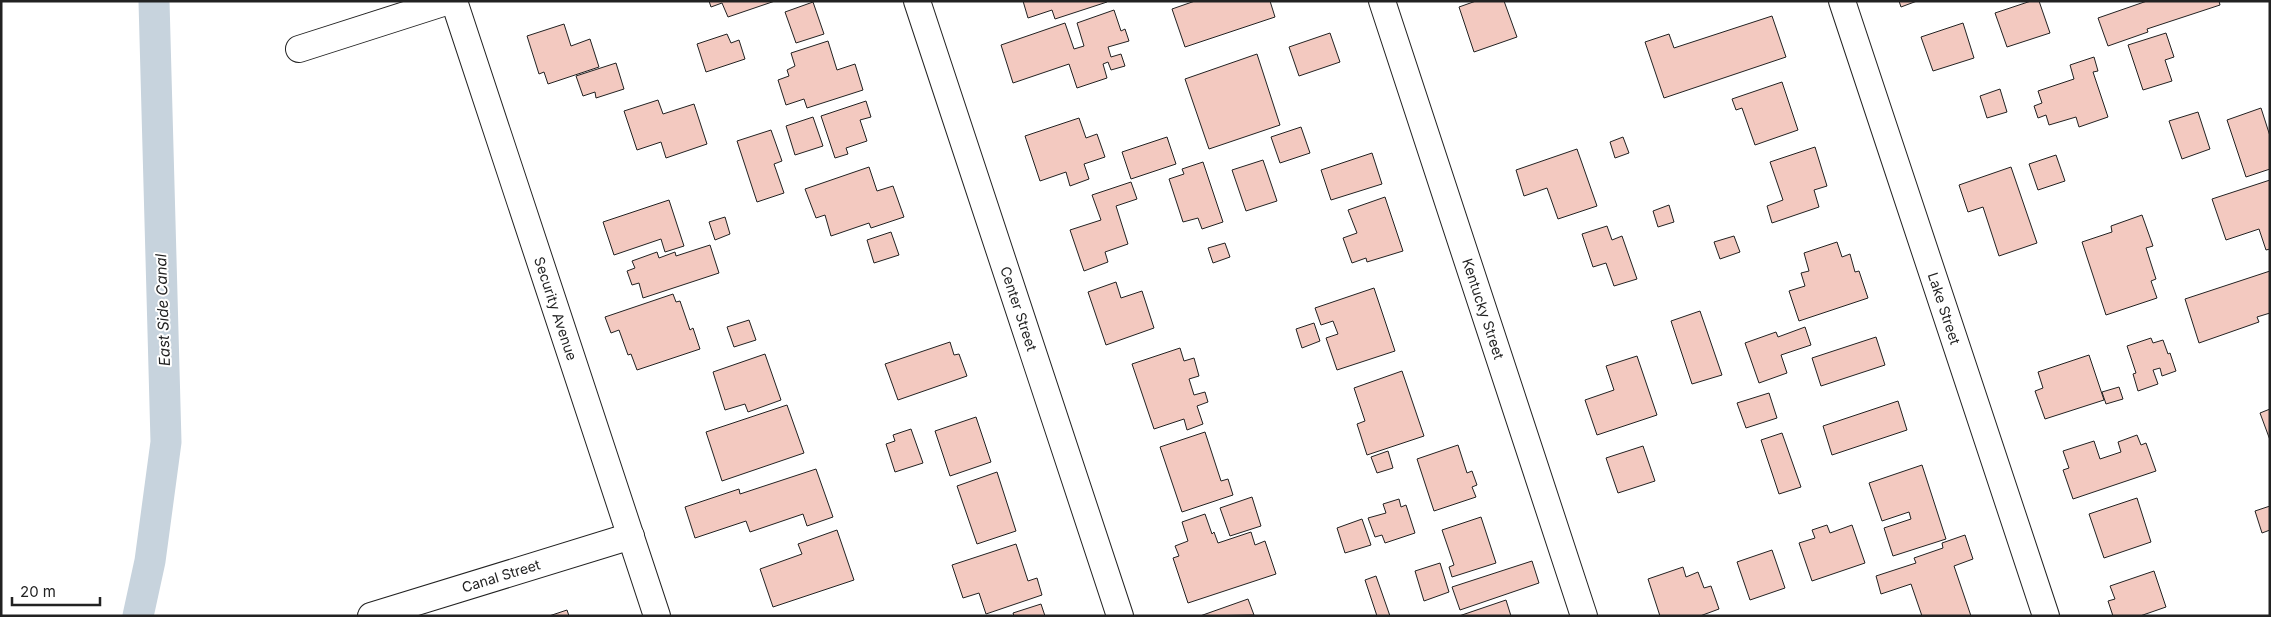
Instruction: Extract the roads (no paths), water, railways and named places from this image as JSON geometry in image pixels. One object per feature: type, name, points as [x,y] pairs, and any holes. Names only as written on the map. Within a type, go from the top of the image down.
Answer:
[{"type":"street","points":[[299,49],[449,1]]},
{"type":"street","name":"Security Avenue","points":[[454,1],[657,616]]},
{"type":"street","name":"Center Street","points":[[917,1],[1120,616]]},
{"type":"street","name":"Kentucky Street","points":[[1382,1],[1584,616]]},
{"type":"street","name":"Lake Street","points":[[1842,1],[2046,616]]},
{"type":"street","name":"Canal Street","points":[[372,616],[631,536]]},
{"type":"waterway","name":"East Side Canal","points":[[138,616],[150,561],[166,442],[154,1]]}]
